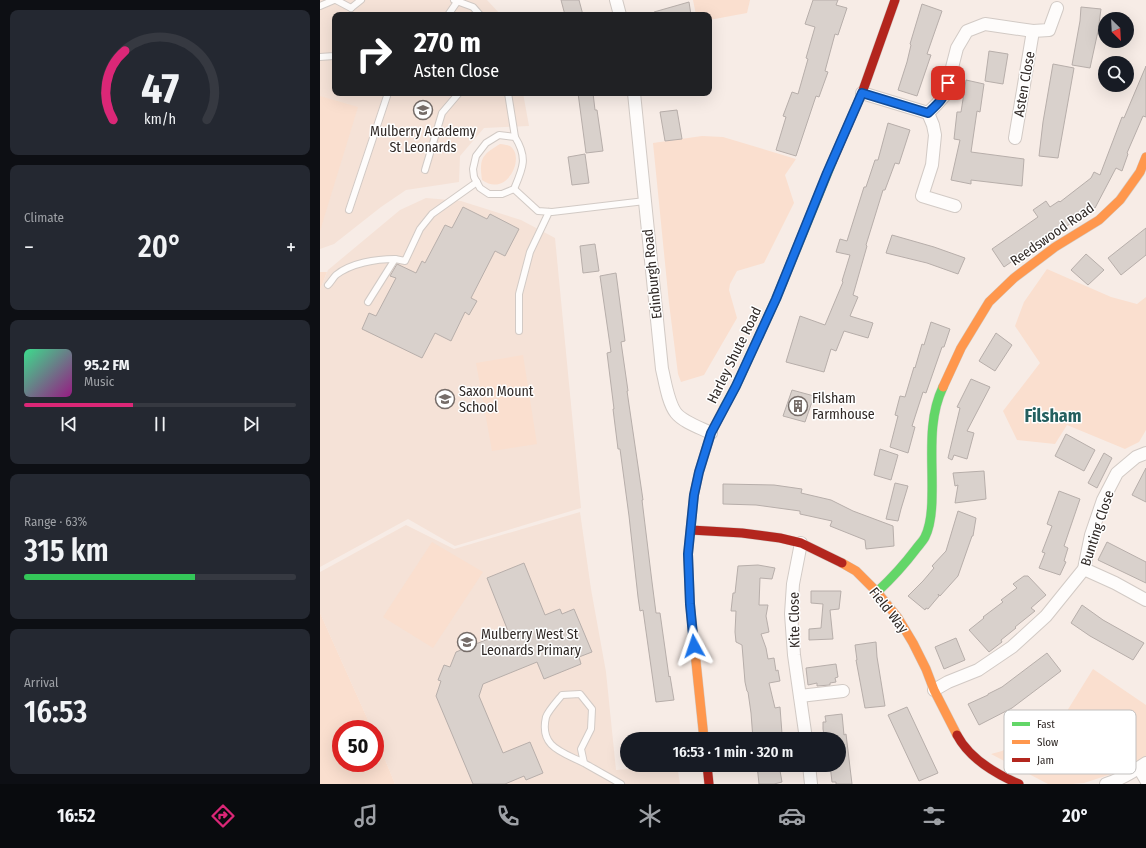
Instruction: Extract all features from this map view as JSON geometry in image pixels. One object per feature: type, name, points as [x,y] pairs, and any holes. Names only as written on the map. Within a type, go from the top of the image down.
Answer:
[{"type":"street","points":[[616,0],[619,12]]},
{"type":"street","name":"Harley Shute Road","points":[[703,732],[690,604],[688,554],[694,495],[699,472],[711,433],[736,386],[776,299],[827,173],[862,93],[895,0]]},
{"type":"street","name":"Asten Close","points":[[928,113],[945,95],[957,48],[967,31],[985,24],[1033,31],[1049,30],[1057,8]]},
{"type":"street","name":"Asten Close","points":[[1015,138],[1033,31]]},
{"type":"street","points":[[862,93],[928,113],[936,135],[932,165],[922,196],[955,206]]},
{"type":"street","name":"Edinburgh Road","points":[[634,96],[662,369],[669,399],[676,413],[690,424],[711,433]]},
{"type":"street","name":"Reedswood Road","points":[[877,592],[910,557],[925,537],[932,512],[934,474],[932,424],[939,394],[961,348],[989,302],[1014,278],[1055,247],[1099,220],[1120,200],[1140,172],[1146,157]]},
{"type":"street","name":"Bunting Close","points":[[934,690],[948,682],[978,670],[1012,647],[1046,616],[1084,569],[1091,535],[1103,500],[1117,473],[1136,457],[1146,453]]},
{"type":"street","name":"Field Way","points":[[691,530],[742,533],[780,538],[801,543],[856,571],[877,592],[898,618],[913,643],[934,690],[961,743],[977,759],[994,771],[1019,784]]},
{"type":"street","name":"Kite Close","points":[[801,543],[793,584],[791,614],[794,654],[805,732]]},
{"type":"street","points":[[1084,569],[1115,583],[1146,600]]},
{"type":"street","points":[[800,696],[843,691]]},
{"type":"street","points":[[1142,765],[1146,780]]},
{"type":"street","points":[[708,772],[709,784]]},
{"type":"street","points":[[810,772],[811,784]]},
{"type":"street","points":[[1106,784],[1126,774]]},
{"type":"lane","points":[[320,6],[335,0],[351,8]]},
{"type":"lane","points":[[351,8],[361,0]]},
{"type":"lane","points":[[450,12],[456,1],[473,7],[477,12]]},
{"type":"lane","points":[[351,8],[352,12]]},
{"type":"lane","points":[[320,57],[332,56]]},
{"type":"lane","points":[[349,210],[387,96]]},
{"type":"lane","points":[[425,170],[442,113],[456,96]]},
{"type":"lane","points":[[509,96],[516,137],[521,147],[524,163],[514,189],[502,194],[489,194],[480,188],[474,177],[473,169],[476,156],[486,143],[499,135],[516,137]]},
{"type":"lane","points":[[328,285],[334,276],[352,266],[386,259],[405,261],[420,229],[432,214],[476,182]]},
{"type":"lane","points":[[514,189],[538,211],[549,212],[645,201]]},
{"type":"lane","points":[[519,331],[519,294],[530,252],[549,212]]},
{"type":"lane","points":[[368,302],[395,259]]},
{"type":"lane","points":[[584,763],[581,749],[590,729],[592,709],[580,694],[562,695],[546,715],[545,734],[551,744],[560,752],[584,763],[621,784]]},
{"type":"shaded area","name":"Mulberry Academy St Leonards","points":[[320,0],[487,0],[498,12],[332,12],[332,96],[524,96],[529,126],[484,128],[460,156],[459,182],[406,190],[381,207],[334,244],[320,249]]},
{"type":"shaded area","points":[[693,0],[750,0],[747,13],[712,19],[712,12],[695,12]]},
{"type":"shaded area","points":[[320,96],[358,107],[320,231]]},
{"type":"shaded area","points":[[702,136],[723,137],[796,159],[785,175],[794,203],[764,263],[737,271],[730,284],[729,290],[737,318],[704,375],[681,382],[678,374],[669,303],[653,143]]},
{"type":"shaded area","points":[[500,144],[510,146],[514,151],[516,158],[515,166],[506,180],[499,184],[491,184],[482,180],[482,162],[483,158],[489,151]]},
{"type":"shaded area","name":"Saxon Mount School","points":[[426,198],[461,201],[521,220],[555,238],[581,508],[455,546],[408,519],[320,567],[320,290],[328,270],[400,210]]},
{"type":"shaded area","points":[[1047,269],[1111,297],[1137,304],[1146,297],[1146,430],[1139,442],[1125,449],[1067,425],[1055,444],[1017,440],[1003,411],[1040,363],[1015,326],[1024,302]]},
{"type":"shaded area","points":[[320,272],[327,272],[320,290]]},
{"type":"shaded area","points":[[523,355],[537,444],[492,451],[476,363]]},
{"type":"shaded area","name":"Mulberry West St Leonards Primary","points":[[580,512],[591,589],[606,672],[616,770],[620,770],[620,772],[678,772],[680,784],[395,784],[384,757],[384,720],[368,720],[320,613],[320,572],[406,525],[454,549]]},
{"type":"shaded area","points":[[432,542],[483,572],[433,648],[383,617]]},
{"type":"shaded area","points":[[320,613],[368,720],[332,720],[332,772],[384,772],[384,757],[395,784],[320,784]]},
{"type":"shaded area","points":[[1093,669],[1146,705],[1146,757],[1136,764],[1136,710],[1068,710]]},
{"type":"shaded area","points":[[1004,750],[1004,761],[991,754]]},
{"type":"shaded area","points":[[1029,774],[1112,774],[1084,783],[1048,784]]},
{"type":"building","points":[[561,0],[579,0],[582,12],[564,12]]},
{"type":"building","points":[[813,0],[838,0],[836,5],[847,8],[838,35],[835,34],[825,71],[828,72],[819,97],[816,96],[796,156],[776,150],[786,117],[783,116],[792,92],[798,94],[808,59],[806,58],[815,27],[805,24]]},
{"type":"building","points":[[689,2],[691,12],[654,12]]},
{"type":"building","points":[[922,4],[942,11],[927,54],[931,55],[917,96],[898,90]]},
{"type":"building","points":[[1081,7],[1101,9],[1101,12],[1098,12],[1098,31],[1090,68],[1072,65]]},
{"type":"building","points":[[989,51],[1008,54],[1003,84],[985,81]]},
{"type":"building","points":[[1053,64],[1074,68],[1058,158],[1039,156]]},
{"type":"building","points":[[1146,66],[1146,117],[1143,116],[1127,153],[1128,154],[1122,171],[1116,168],[1095,208],[1090,206],[1072,220],[1073,222],[1051,236],[1050,235],[1004,267],[992,249],[1038,217],[1033,210],[1046,201],[1050,207],[1059,201],[1060,202],[1091,178],[1094,172],[1100,175],[1122,117],[1124,118]]},
{"type":"building","points":[[966,80],[984,84],[980,112],[977,111],[971,152],[1024,159],[1022,186],[971,180],[971,184],[951,180],[960,140],[954,139],[957,112],[961,112]]},
{"type":"building","points":[[578,96],[593,96],[603,151],[586,153]]},
{"type":"building","points":[[677,110],[682,139],[665,141],[660,112]]},
{"type":"building","points":[[888,123],[910,130],[899,164],[895,163],[885,190],[883,190],[866,245],[867,246],[853,295],[858,297],[850,316],[873,323],[868,338],[844,331],[836,351],[831,349],[824,372],[786,362],[800,316],[825,325],[843,282],[842,281],[850,255],[836,252],[840,239],[847,241],[864,187],[866,187],[875,160],[878,160]]},
{"type":"building","points":[[585,154],[589,183],[572,185],[568,157]]},
{"type":"building","points":[[463,207],[487,219],[490,214],[519,229],[505,256],[495,251],[471,298],[477,301],[469,315],[465,312],[451,341],[435,333],[422,358],[362,329],[369,313],[376,316],[396,278],[390,276],[397,264],[416,273],[422,261],[425,263],[445,225],[452,228]]},
{"type":"building","points":[[1146,228],[1146,255],[1121,275],[1108,258]]},
{"type":"building","points":[[892,235],[965,258],[958,274],[927,263],[886,253]]},
{"type":"building","points":[[595,244],[599,271],[583,273],[580,246]]},
{"type":"building","points":[[1086,254],[1104,270],[1088,285],[1071,270]]},
{"type":"building","points":[[616,273],[625,341],[621,342],[643,500],[656,613],[660,613],[669,677],[670,676],[674,700],[656,702],[643,610],[640,611],[638,597],[629,516],[613,409],[607,353],[611,352],[600,276]]},
{"type":"building","points":[[931,322],[950,329],[926,393],[923,392],[912,426],[915,427],[908,453],[890,447],[898,416],[895,415],[900,396],[905,397],[914,367],[915,368],[922,344],[924,345]]},
{"type":"building","points":[[996,333],[1012,345],[995,371],[979,361]]},
{"type":"building","points":[[971,379],[990,387],[967,431],[974,433],[967,459],[954,455],[952,460],[948,458],[960,408],[957,407]]},
{"type":"building","name":"Filsham Farmhouse","points":[[792,390],[814,396],[805,422],[783,416]]},
{"type":"building","points":[[1066,434],[1095,450],[1084,471],[1055,456]]},
{"type":"building","points":[[880,449],[898,455],[891,480],[874,475]]},
{"type":"building","points":[[1104,453],[1112,458],[1097,488],[1088,483]]},
{"type":"building","points":[[1146,468],[1146,502],[1132,495]]},
{"type":"building","points":[[984,471],[986,499],[955,503],[958,485],[955,486],[953,473]]},
{"type":"building","points":[[895,483],[908,486],[898,521],[886,519]]},
{"type":"building","points":[[723,484],[774,485],[802,489],[801,493],[831,500],[853,511],[893,526],[894,546],[866,549],[865,540],[830,526],[832,521],[800,514],[800,511],[756,505],[723,504]]},
{"type":"building","points":[[1059,491],[1080,499],[1064,546],[1068,548],[1064,561],[1066,562],[1060,575],[1039,568],[1045,553],[1042,552],[1052,526],[1047,524]]},
{"type":"building","points":[[958,511],[976,518],[973,536],[958,576],[940,596],[938,594],[939,596],[928,609],[926,608],[925,610],[908,596],[934,568],[932,566],[946,551]]},
{"type":"building","points":[[1107,542],[1146,562],[1146,583],[1098,560]]},
{"type":"building","points":[[524,563],[545,615],[560,609],[562,614],[574,609],[592,652],[579,657],[581,664],[544,679],[537,662],[483,684],[479,696],[503,753],[530,742],[543,773],[526,780],[524,776],[505,784],[473,784],[436,696],[441,681],[438,680],[444,665],[450,667],[456,652],[508,631],[487,578]]},
{"type":"building","points":[[758,565],[775,568],[772,579],[760,578],[759,605],[768,605],[766,616],[769,632],[761,634],[768,659],[774,658],[776,671],[778,670],[780,681],[769,683],[775,708],[780,707],[782,732],[752,732],[748,692],[745,682],[742,645],[736,642],[736,611],[731,611],[738,566]]},
{"type":"building","points":[[1024,576],[1028,576],[1046,595],[1031,608],[1035,611],[1015,627],[1016,628],[1001,640],[1002,642],[989,652],[969,630],[1003,602],[1001,600],[1017,588],[1013,584]]},
{"type":"building","points":[[811,591],[841,591],[839,609],[830,610],[833,639],[809,640],[809,629],[821,628],[823,604],[811,603]]},
{"type":"building","points":[[1082,605],[1103,620],[1144,643],[1133,660],[1090,636],[1071,623]]},
{"type":"building","points":[[956,638],[965,660],[944,669],[935,647]]},
{"type":"building","points":[[876,642],[885,706],[865,708],[856,660],[855,645]]},
{"type":"building","points":[[1047,653],[1061,671],[1012,708],[1004,710],[1004,712],[979,725],[968,704],[1002,687]]},
{"type":"building","points":[[836,664],[838,677],[835,678],[836,682],[830,683],[830,685],[817,686],[817,683],[808,685],[806,668]]},
{"type":"building","points":[[907,707],[938,773],[919,781],[888,715]]},
{"type":"building","points":[[842,714],[844,732],[824,732],[823,722],[826,722],[825,716]]},
{"type":"building","points":[[846,734],[852,784],[836,784],[836,782],[832,782],[831,772],[846,772]]},
{"type":"building","points":[[758,772],[780,772],[782,782],[774,784],[759,784]]},
{"type":"traffic: fast","points":[[724,408],[736,386],[776,299],[832,162]]},
{"type":"traffic: fast","points":[[877,592],[907,561],[923,540],[927,532],[932,505],[933,426],[938,400],[943,387]]},
{"type":"traffic: slow","points":[[943,387],[961,348],[989,302],[1014,278],[1055,247],[1099,220],[1120,200],[1140,172],[1146,157]]},
{"type":"traffic: slow","points":[[703,732],[690,604],[688,554],[694,495],[699,472],[711,433],[724,408]]},
{"type":"traffic: slow","points":[[842,563],[856,571],[877,592],[898,618],[913,643],[926,669],[934,690],[957,735]]},
{"type":"traffic: jam","points":[[832,162],[862,93],[895,0]]},
{"type":"traffic: jam","points":[[691,530],[742,533],[780,538],[801,543],[842,563]]},
{"type":"traffic: jam","points":[[957,735],[962,743],[976,758],[992,770],[1019,784]]},
{"type":"traffic: jam","points":[[708,772],[709,784]]},
{"type":"place","name":"Mulberry Academy St Leonards","points":[[423,110]]},
{"type":"place","name":"Saxon Mount School","points":[[445,399]]},
{"type":"place","name":"Filsham Farmhouse","points":[[798,406]]},
{"type":"place","name":"Mulberry West St Leonards Primary","points":[[467,642]]},
{"type":"district","name":"Filsham","points":[[1053,416]]},
{"type":"route","points":[[694,646],[690,604],[688,554],[694,495],[699,472],[711,433],[736,386],[776,299],[827,173],[862,93],[928,113],[945,95],[948,83]]}]
